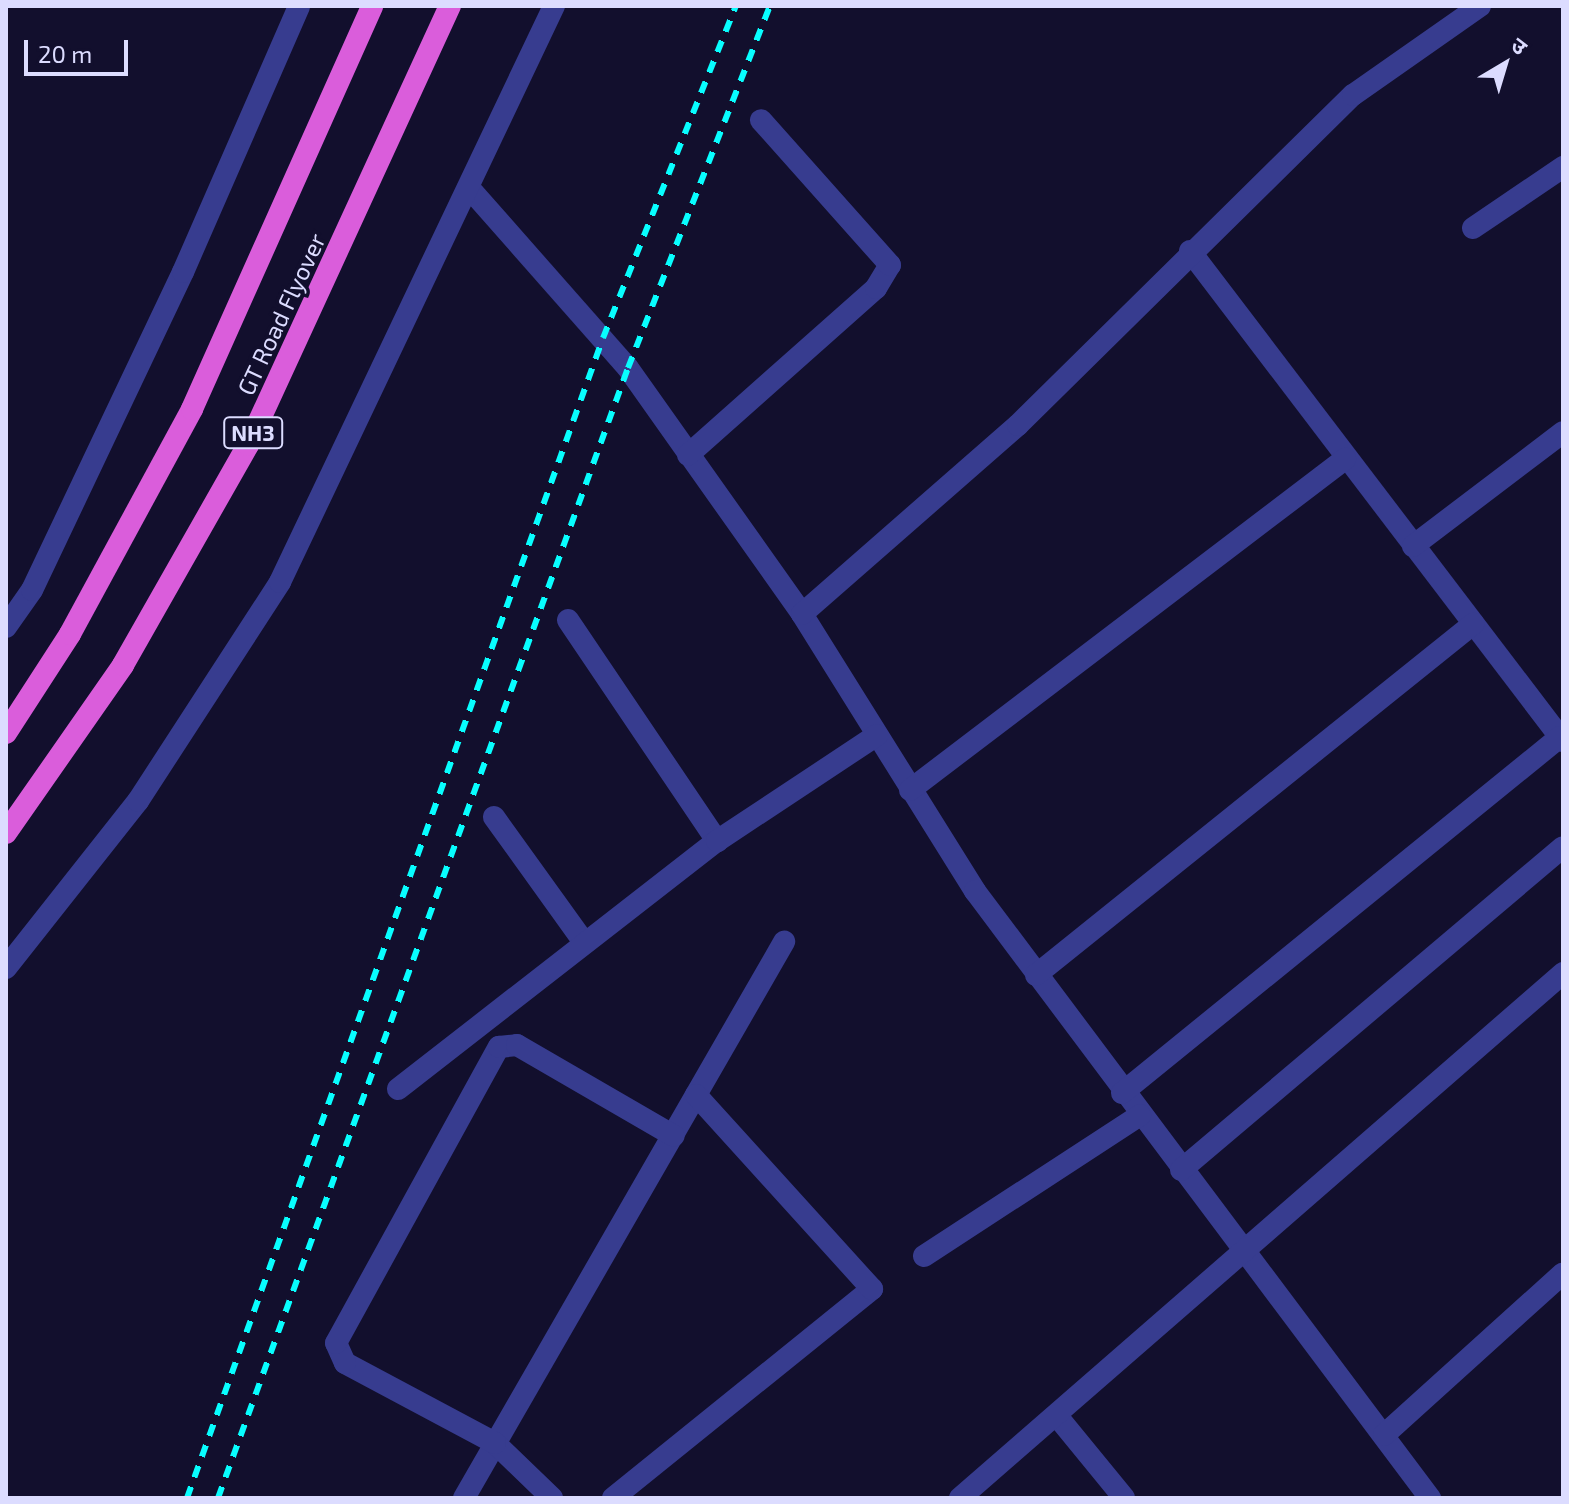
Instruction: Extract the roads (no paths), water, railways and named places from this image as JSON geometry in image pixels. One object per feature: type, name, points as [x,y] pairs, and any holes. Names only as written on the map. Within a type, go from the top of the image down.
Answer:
[{"type":"highway","name":"GT Road Flyover","points":[[6,733],[70,634],[192,409],[372,6]]},
{"type":"highway","name":"GT Road Flyover","points":[[6,833],[123,665],[248,445],[450,6]]},
{"type":"street","points":[[6,627],[32,590],[177,287],[299,6]]},
{"type":"street","points":[[6,968],[138,801],[280,582],[471,190],[554,6]]},
{"type":"street","points":[[802,614],[1018,425],[1190,251],[1359,89],[1480,6]]},
{"type":"street","points":[[688,455],[876,288],[890,265],[761,120]]},
{"type":"street","points":[[1473,228],[1563,167]]},
{"type":"street","points":[[471,190],[570,296],[688,455],[802,614],[910,790],[1036,975],[1430,1498]]},
{"type":"street","points":[[1122,1093],[1562,739],[1345,459],[1190,251]]},
{"type":"street","points":[[1413,546],[1563,432]]},
{"type":"street","points":[[910,790],[1345,459]]},
{"type":"street","points":[[568,620],[717,841]]},
{"type":"street","points":[[1036,975],[1473,624]]},
{"type":"street","points":[[398,1089],[583,941],[717,841],[877,735]]},
{"type":"street","points":[[494,817],[583,941]]},
{"type":"street","points":[[1181,1170],[1563,847]]},
{"type":"street","points":[[464,1498],[784,942]]},
{"type":"street","points":[[960,1498],[1563,973]]},
{"type":"street","points":[[552,1498],[495,1443],[345,1363],[335,1351],[485,1066],[499,1047],[517,1045],[674,1136]]},
{"type":"street","points":[[613,1498],[872,1289],[696,1095]]},
{"type":"street","points":[[924,1256],[1140,1115]]},
{"type":"street","points":[[1384,1435],[1563,1273]]},
{"type":"street","points":[[1057,1416],[1124,1498]]},
{"type":"railway","points":[[187,1498],[603,338],[736,6]]},
{"type":"railway","points":[[218,1498],[628,368],[770,6]]}]
